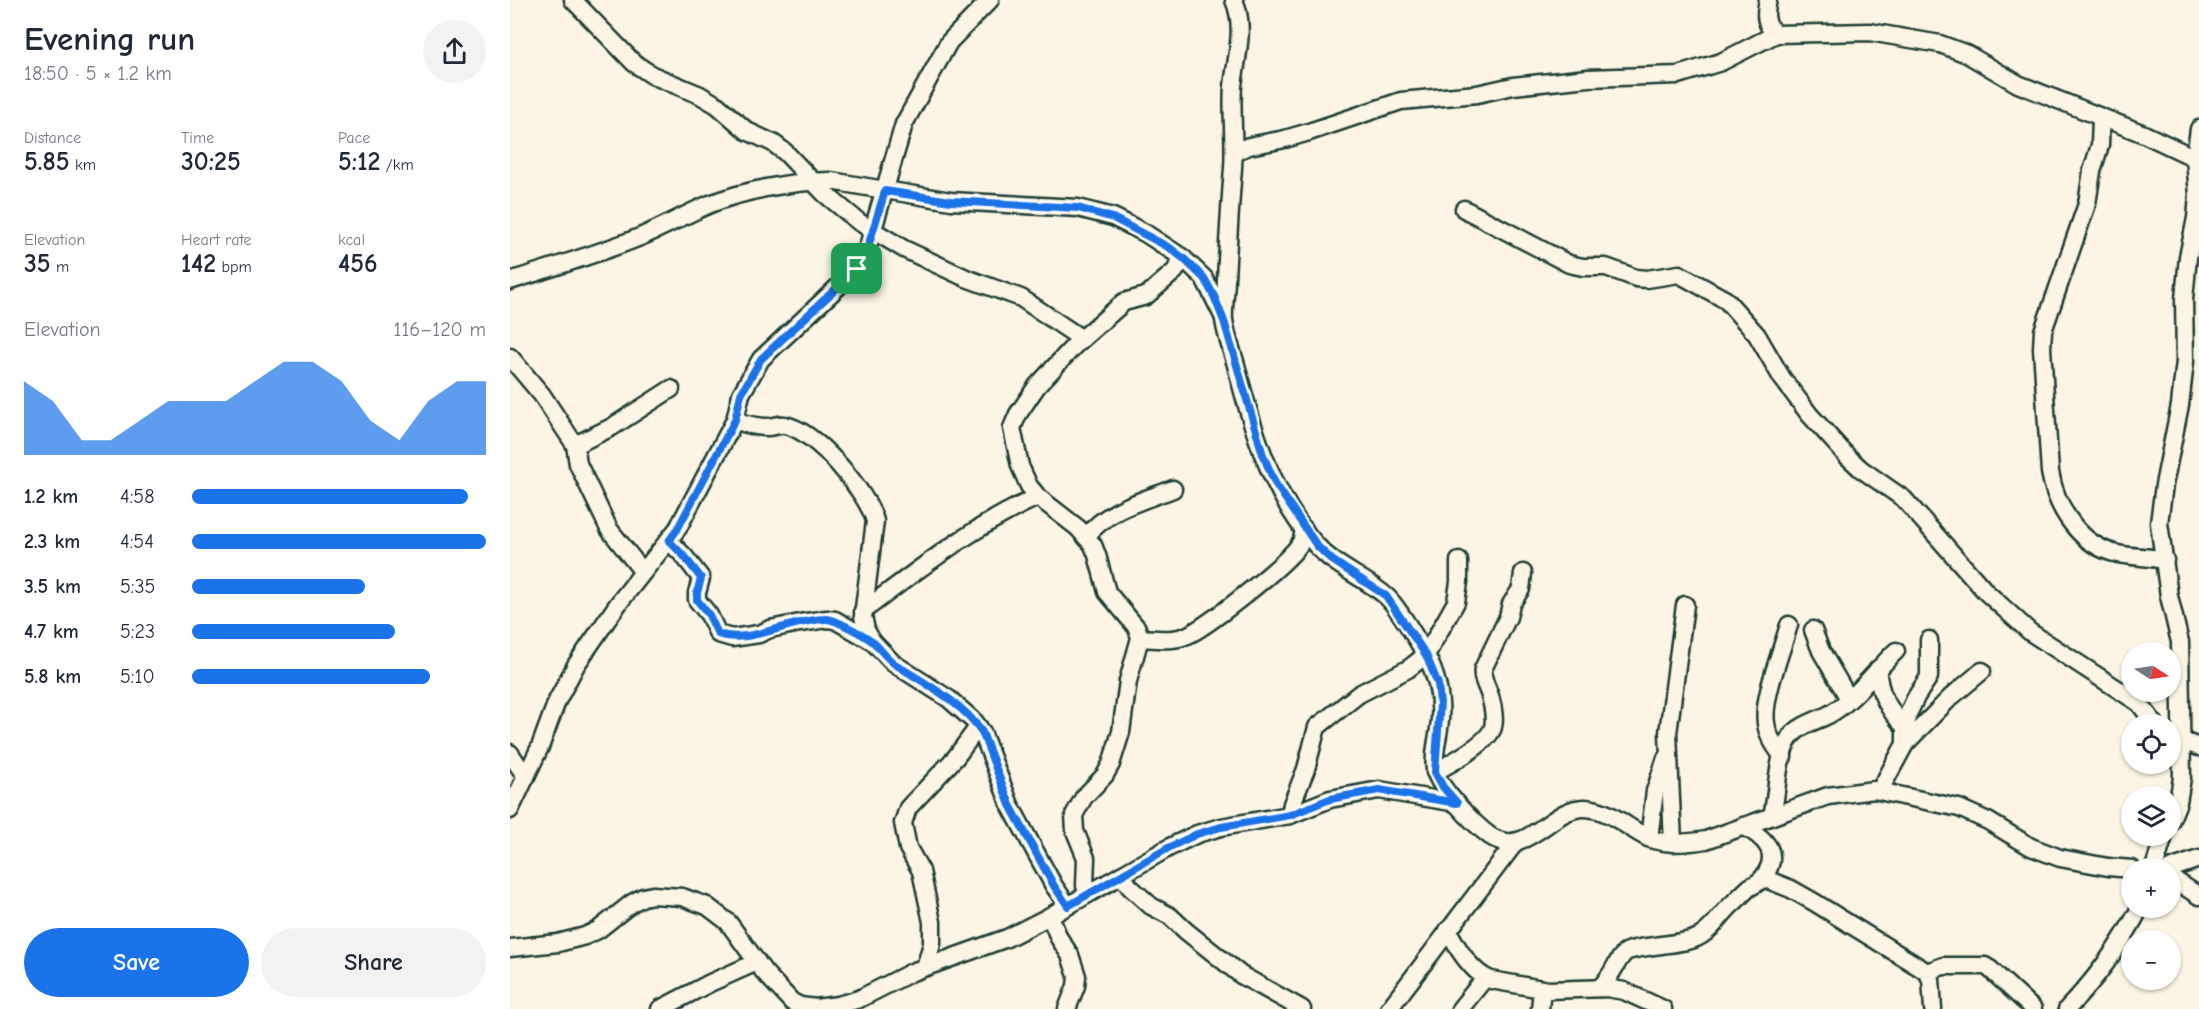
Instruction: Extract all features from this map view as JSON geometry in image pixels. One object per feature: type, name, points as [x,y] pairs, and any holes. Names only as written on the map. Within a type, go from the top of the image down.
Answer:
[{"type":"street","points":[[573,0],[634,63],[651,75],[700,95],[717,105],[747,131],[773,143],[785,152],[825,194],[859,222],[904,249],[966,278],[1021,298],[1082,339]]},
{"type":"street","points":[[510,810],[540,747],[557,701],[576,665],[618,604],[678,528],[735,420],[741,394],[761,359],[857,269],[868,250],[904,124],[910,111],[950,42],[990,0]]},
{"type":"street","points":[[1224,321],[1234,152],[1233,89],[1240,22],[1234,0]]},
{"type":"street","points":[[1768,0],[1766,21],[1776,34]]},
{"type":"street","points":[[1234,152],[1249,146],[1309,132],[1401,101],[1477,94],[1513,86],[1580,78],[1678,75],[1721,62],[1776,34],[1870,32],[1940,44],[1967,54],[2018,84],[2195,158]]},
{"type":"street","points":[[2101,117],[2100,145],[2090,178],[2086,204],[2043,331],[2042,348],[2050,472],[2059,505],[2082,535],[2102,549],[2119,554],[2165,560]]},
{"type":"street","points":[[2177,714],[2180,642],[2169,596],[2159,523],[2185,361],[2184,299],[2188,257],[2196,218],[2198,195],[2195,158],[2199,129]]},
{"type":"street","points":[[510,281],[642,236],[712,203],[774,187],[814,181],[851,184],[951,201],[1078,208],[1113,218],[1144,233],[1183,258],[1204,278],[1214,296],[1224,321],[1263,455],[1275,483],[1304,529],[1332,560],[1386,596],[1426,655],[1438,684],[1440,703],[1435,772],[1443,787],[1491,836],[1501,841],[1515,843]]},
{"type":"street","points":[[1464,209],[1569,264],[1583,267],[1606,267],[1636,278],[1647,279],[1679,274],[1726,300],[1757,335],[1782,378],[1809,414],[1847,456],[1904,499],[1978,584],[2030,632],[2139,703],[2147,714]]},
{"type":"street","points":[[1089,893],[1085,886],[1087,865],[1085,852],[1075,831],[1074,815],[1084,797],[1105,775],[1111,764],[1121,732],[1128,681],[1140,638],[1137,628],[1107,592],[1097,555],[1086,537],[1038,497],[1029,486],[1020,466],[1013,439],[1014,421],[1037,386],[1082,339],[1124,302],[1141,298],[1152,291],[1175,271],[1183,258]]},
{"type":"street","points":[[510,357],[542,395],[575,445],[578,464],[609,529],[643,572]]},
{"type":"street","points":[[575,445],[612,426],[671,389]]},
{"type":"street","points":[[735,420],[764,427],[786,425],[806,435],[825,450],[847,474],[861,494],[875,521],[863,611],[866,630],[872,641],[893,663],[920,678],[948,699],[978,727],[992,753],[1010,805],[1054,886],[1068,906]]},
{"type":"street","points":[[1086,537],[1109,514],[1173,489]]},
{"type":"street","points":[[863,611],[949,547],[1015,507],[1038,497]]},
{"type":"street","points":[[1140,638],[1173,639],[1190,634],[1232,604],[1285,560],[1301,543],[1304,529]]},
{"type":"street","points":[[669,541],[701,578],[697,600],[709,615],[718,634],[732,638],[827,619],[835,620],[872,641]]},
{"type":"street","points":[[1290,815],[1306,769],[1317,727],[1359,694],[1408,669],[1426,655],[1456,602],[1459,561]]},
{"type":"street","points":[[1435,772],[1473,749],[1493,729],[1492,703],[1483,678],[1483,669],[1508,617],[1511,604],[1521,589],[1523,573]]},
{"type":"street","points":[[1673,843],[1668,733],[1685,605]]},
{"type":"street","points":[[1783,757],[1773,743],[1765,715],[1774,671],[1789,626]]},
{"type":"street","points":[[1813,630],[1821,651],[1849,699]]},
{"type":"street","points":[[1905,744],[1905,727],[1916,697],[1929,677],[1929,640]]},
{"type":"street","points":[[1772,816],[1785,746],[1793,734],[1803,726],[1831,714],[1896,651]]},
{"type":"street","points":[[1878,669],[1878,677],[1889,708],[1905,727]]},
{"type":"street","points":[[1880,790],[1905,744],[1951,697],[1982,671]]},
{"type":"street","points":[[928,966],[926,964],[932,944],[933,922],[921,871],[908,848],[903,823],[908,808],[956,757],[978,727]]},
{"type":"street","points":[[2181,741],[2199,747]]},
{"type":"street","points":[[1649,838],[1655,791],[1669,752]]},
{"type":"street","points":[[510,753],[526,777]]},
{"type":"street","points":[[510,948],[558,943],[585,936],[598,930],[632,903],[653,894],[681,897],[707,906],[728,922],[757,962],[792,1002],[800,1006],[822,1008],[859,999],[928,966],[1000,941],[1050,916],[1170,847],[1197,834],[1221,827],[1290,815],[1330,799],[1379,790],[1457,803]]},
{"type":"street","points":[[1389,1009],[1515,843],[1529,837],[1563,815],[1578,809],[1594,809],[1609,814],[1649,838],[1673,843],[1706,840],[1828,796],[1851,791],[1880,790],[1959,808],[1988,821],[2031,847],[2060,858],[2121,868]]},
{"type":"street","points":[[1599,988],[1610,978],[1625,953],[1634,949],[1696,939],[1708,930],[1749,888],[1763,878],[1769,865],[1769,848],[1761,836],[1743,826]]},
{"type":"street","points":[[2181,865],[2199,859]]},
{"type":"street","points":[[1121,875],[1151,906],[1170,916],[1186,932],[1241,975],[1302,1009]]},
{"type":"street","points":[[1763,878],[1791,889],[1814,902],[1927,972],[1931,979],[1932,1009]]},
{"type":"street","points":[[2181,884],[2199,896]]},
{"type":"street","points":[[1050,916],[1059,938],[1070,955],[1077,976],[1076,986],[1067,1009]]},
{"type":"street","points":[[2067,1009],[2094,978],[2126,934],[2135,918]]},
{"type":"street","points":[[1448,930],[1463,955],[1485,978],[1542,989],[1599,988],[1624,991],[1663,1009]]},
{"type":"street","points":[[660,1009],[757,962]]},
{"type":"street","points":[[1927,972],[1943,966],[1985,966],[2033,1009]]},
{"type":"street","points":[[1460,1009],[1485,978]]},
{"type":"street","points":[[1540,1009],[1542,989]]},
{"type":"route","points":[[885,191],[951,201],[1078,208],[1113,218],[1158,241],[1183,258],[1204,278],[1214,296],[1224,321],[1263,455],[1275,483],[1317,546],[1332,560],[1386,596],[1426,655],[1438,684],[1440,703],[1435,772],[1438,780],[1457,803],[1387,789],[1330,799],[1290,815],[1221,827],[1197,834],[1170,847],[1068,906],[1054,886],[1017,820],[982,732],[963,711],[948,699],[920,678],[893,663],[872,641],[835,620],[801,623],[770,629],[759,634],[732,638],[718,634],[709,615],[697,600],[701,578],[669,541],[727,436],[735,420],[741,394],[761,359],[857,269],[868,250],[885,191]]}]
